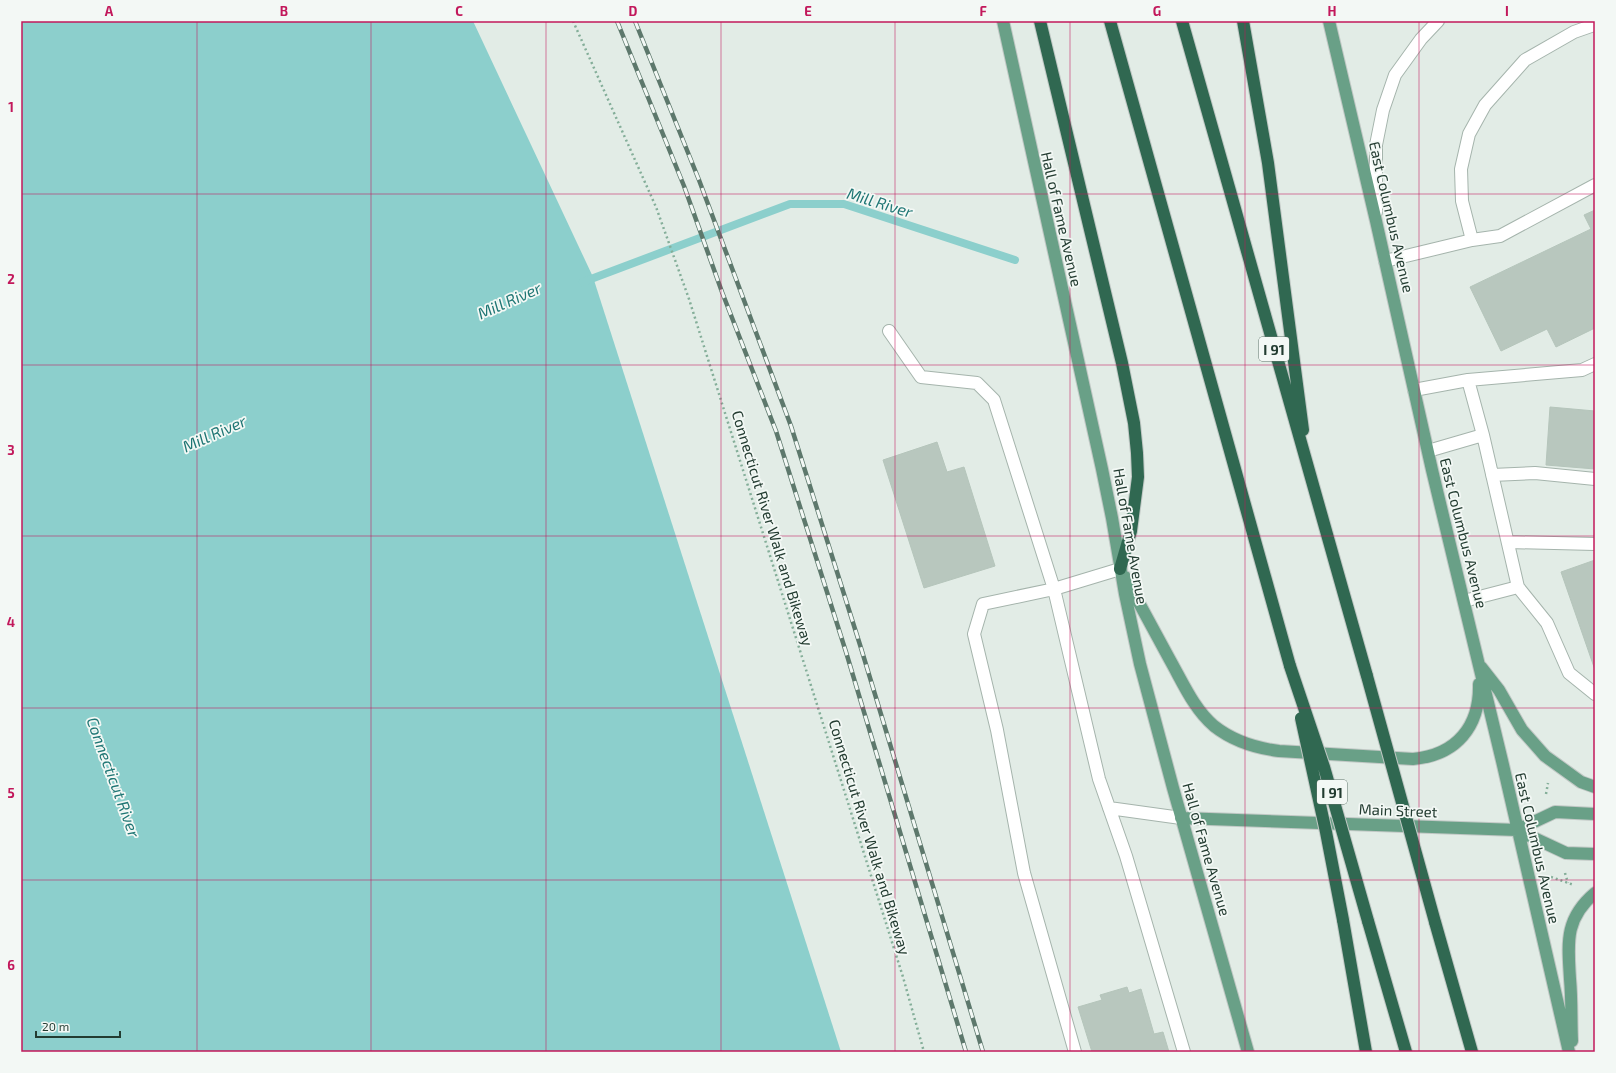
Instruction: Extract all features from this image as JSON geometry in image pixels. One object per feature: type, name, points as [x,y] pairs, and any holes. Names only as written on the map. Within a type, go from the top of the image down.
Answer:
[{"type":"highway","points":[[1040,21],[1122,363],[1134,423],[1138,477],[1131,531],[1120,569]]},
{"type":"highway","name":"I 91","points":[[1110,21],[1290,666],[1324,767],[1406,1052]]},
{"type":"highway","name":"I 91","points":[[1182,21],[1472,1052]]},
{"type":"highway","points":[[1243,21],[1268,163],[1308,471]]},
{"type":"highway","points":[[1290,666],[1326,832],[1366,1052]]},
{"type":"main road","name":"Hall of Fame Avenue","points":[[1003,21],[1101,462],[1120,569],[1140,664],[1181,818],[1248,1052]]},
{"type":"main road","name":"East Columbus Avenue","points":[[1329,21],[1428,451],[1571,1052]]},
{"type":"main road","points":[[1120,569],[1187,691],[1204,716],[1236,740],[1264,750],[1413,759],[1434,755],[1454,744],[1468,730],[1473,721],[1479,701],[1479,664]]},
{"type":"main road","points":[[1479,664],[1499,690],[1522,730],[1545,756],[1581,782],[1595,786]]},
{"type":"main road","name":"Main Street","points":[[1517,830],[1554,812],[1595,814]]},
{"type":"main road","name":"Main Street","points":[[1181,818],[1517,830],[1566,853],[1595,854]]},
{"type":"main road","points":[[1571,1052],[1570,979],[1568,953],[1570,931],[1578,911],[1595,893]]},
{"type":"street","points":[[1376,221],[1376,145],[1383,110],[1396,75],[1422,39],[1438,21]]},
{"type":"street","points":[[1472,240],[1462,201],[1461,169],[1469,134],[1485,105],[1525,60],[1574,32],[1594,24]]},
{"type":"street","points":[[1385,261],[1472,240],[1500,236],[1595,185]]},
{"type":"street","points":[[889,331],[922,377],[977,383],[994,400],[1054,589],[1099,779],[1126,856],[1184,1052]]},
{"type":"street","points":[[1414,390],[1468,380],[1582,370],[1595,364]]},
{"type":"street","points":[[1468,380],[1484,436],[1518,587],[1546,623],[1569,673],[1595,694]]},
{"type":"street","points":[[1428,451],[1484,436]]},
{"type":"street","points":[[1492,475],[1536,473],[1595,479]]},
{"type":"street","points":[[1508,542],[1595,544]]},
{"type":"street","points":[[1075,1052],[1024,873],[997,730],[974,634],[983,604],[1054,589],[1120,569]]},
{"type":"street","points":[[1464,601],[1518,587]]},
{"type":"street","points":[[1109,808],[1181,818]]},
{"type":"path","name":"Connecticut River Walk and Bikeway","points":[[573,21],[656,207],[689,299],[903,977],[924,1052]]},
{"type":"path","points":[[1545,796],[1548,779]]},
{"type":"path","points":[[1564,868],[1568,883]]},
{"type":"path","points":[[1549,876],[1577,886]]},
{"type":"water","name":"Connecticut River","points":[[21,21],[473,21],[593,277],[841,1052],[21,1052]]},
{"type":"building","points":[[1595,210],[1595,328],[1556,347],[1547,329],[1501,351],[1470,287],[1591,229],[1584,215]]},
{"type":"building","points":[[1550,407],[1595,411],[1595,469],[1546,465]]},
{"type":"building","points":[[937,442],[947,472],[964,467],[995,566],[924,588],[883,460]]},
{"type":"building","points":[[1595,560],[1595,670],[1561,572]]},
{"type":"building","points":[[1127,987],[1129,993],[1141,989],[1154,1034],[1163,1032],[1169,1052],[1092,1052],[1078,1007],[1102,1000],[1100,995]]},
{"type":"waterway","name":"Mill River","points":[[583,282],[790,204],[844,204],[1015,260]]},
{"type":"railway","points":[[617,21],[684,186],[722,292],[776,431],[846,652],[966,1052]]},
{"type":"railway","points":[[635,21],[699,180],[791,426],[861,648],[983,1052]]}]
